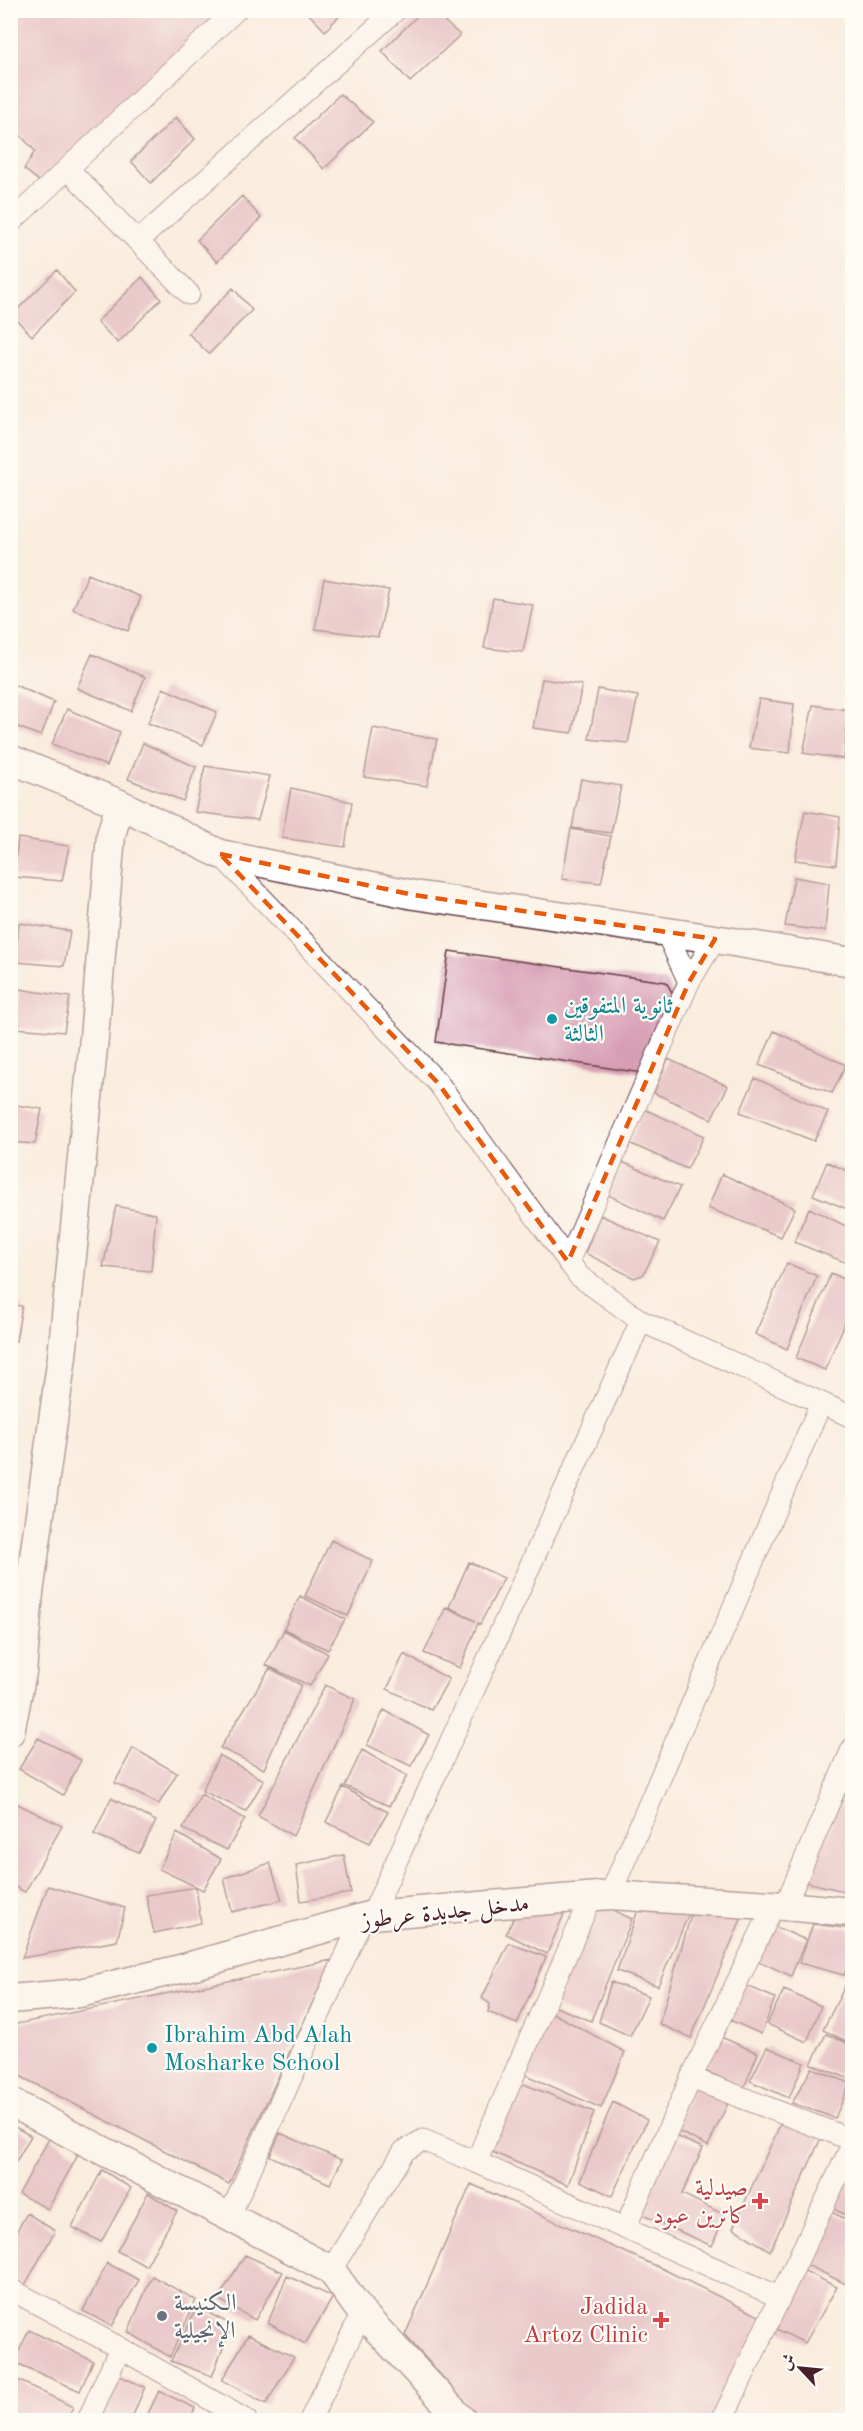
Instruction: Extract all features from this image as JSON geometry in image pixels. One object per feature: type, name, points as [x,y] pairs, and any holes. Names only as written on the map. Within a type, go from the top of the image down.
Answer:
[{"type":"street","points":[[10,223],[236,10]]},
{"type":"street","points":[[138,241],[396,10]]},
{"type":"street","points":[[68,169],[189,294]]},
{"type":"street","points":[[10,759],[120,804],[220,854],[414,895],[715,939],[852,962]]},
{"type":"street","points":[[10,1732],[22,1672],[31,1581],[62,1356],[93,1050],[111,835],[120,804]]},
{"type":"street","points":[[220,854],[438,1083],[579,1276],[641,1321],[852,1417]]},
{"type":"street","points":[[666,932],[689,982]]},
{"type":"street","points":[[568,1262],[689,982],[715,939]]},
{"type":"street","points":[[229,2217],[641,1321]]},
{"type":"street","points":[[476,2162],[601,1896],[821,1403]]},
{"type":"street","points":[[625,2228],[691,2078],[779,1905],[852,1749]]},
{"type":"street","name":"مدخل جديدة عرطوز","points":[[10,2000],[80,1993],[180,1969],[368,1916],[601,1896],[779,1905],[852,1912]]},
{"type":"street","points":[[691,2078],[852,2140]]},
{"type":"street","points":[[10,2102],[331,2270],[362,2313],[462,2421]]},
{"type":"street","points":[[331,2270],[404,2151],[423,2140],[779,2297]]},
{"type":"street","points":[[722,2421],[852,2145]]},
{"type":"street","points":[[10,2289],[120,2348],[246,2421]]},
{"type":"street","points":[[310,2421],[362,2313]]},
{"type":"street","points":[[88,2421],[120,2348]]},
{"type":"highlighted area","points":[[220,854],[414,895],[715,939],[689,982],[568,1262],[438,1083]]},
{"type":"building","points":[[10,10],[227,10],[40,182],[24,169],[35,151],[10,124]]},
{"type":"building","points":[[305,10],[345,10],[325,31]]},
{"type":"building","points":[[423,10],[431,10],[460,35],[410,82],[382,51]]},
{"type":"building","points":[[340,94],[373,122],[324,169],[295,138]]},
{"type":"building","points":[[176,117],[195,139],[151,183],[131,161]]},
{"type":"building","points":[[242,196],[261,218],[217,262],[197,240]]},
{"type":"building","points":[[57,270],[75,292],[32,336],[12,315]]},
{"type":"building","points":[[142,277],[161,299],[118,343],[97,322]]},
{"type":"building","points":[[233,288],[252,310],[209,354],[188,333]]},
{"type":"building","points":[[88,574],[141,597],[128,631],[73,609]]},
{"type":"building","points":[[324,579],[389,590],[378,637],[315,629]]},
{"type":"building","points":[[493,598],[533,605],[523,652],[484,648]]},
{"type":"building","points":[[92,654],[145,677],[131,711],[77,688]]},
{"type":"building","points":[[542,679],[582,685],[572,733],[533,728]]},
{"type":"building","points":[[10,683],[54,702],[41,736],[10,724]]},
{"type":"building","points":[[163,688],[217,712],[203,745],[148,723]]},
{"type":"building","points":[[598,689],[638,696],[628,743],[589,739]]},
{"type":"building","points":[[759,699],[794,704],[790,753],[749,748]]},
{"type":"building","points":[[813,705],[848,710],[844,759],[803,753]]},
{"type":"building","points":[[67,709],[120,732],[107,766],[52,744]]},
{"type":"building","points":[[373,728],[437,739],[427,786],[364,777]]},
{"type":"building","points":[[143,743],[196,767],[183,801],[128,779]]},
{"type":"building","points":[[205,766],[270,776],[258,820],[195,812]]},
{"type":"building","points":[[581,779],[621,786],[611,833],[572,828]]},
{"type":"building","points":[[291,788],[352,802],[345,847],[282,838]]},
{"type":"building","points":[[805,811],[840,817],[836,865],[795,860]]},
{"type":"building","points":[[571,829],[611,836],[601,883],[562,879]]},
{"type":"building","points":[[18,838],[69,846],[62,881],[14,877]]},
{"type":"building","points":[[794,877],[829,883],[825,931],[785,926]]},
{"type":"building","points":[[19,923],[70,931],[64,966],[15,962]]},
{"type":"building","name":"ثانوية المتفوقين الثالثة","points":[[449,951],[666,982],[674,996],[642,1073],[436,1042]]},
{"type":"building","points":[[19,989],[70,997],[64,1032],[15,1028]]},
{"type":"building","points":[[774,1031],[846,1065],[832,1093],[759,1065]]},
{"type":"building","points":[[668,1059],[728,1086],[711,1119],[654,1093]]},
{"type":"building","points":[[755,1078],[828,1112],[814,1141],[740,1112]]},
{"type":"building","points":[[10,1104],[42,1109],[35,1144],[10,1142]]},
{"type":"building","points":[[644,1109],[704,1136],[687,1169],[629,1143]]},
{"type":"building","points":[[620,1161],[680,1187],[663,1221],[606,1194]]},
{"type":"building","points":[[827,1162],[852,1173],[852,1211],[813,1195]]},
{"type":"building","points":[[722,1174],[795,1208],[781,1237],[708,1208]]},
{"type":"building","points":[[116,1206],[156,1214],[151,1271],[103,1267]]},
{"type":"building","points":[[809,1208],[852,1229],[852,1265],[794,1242]]},
{"type":"building","points":[[600,1215],[660,1242],[643,1275],[634,1278],[585,1253]]},
{"type":"building","points":[[787,1263],[817,1276],[787,1349],[755,1334]]},
{"type":"building","points":[[831,1273],[852,1283],[852,1306],[825,1370],[796,1358]]},
{"type":"building","points":[[10,1304],[22,1306],[16,1341],[10,1341]]},
{"type":"building","points":[[331,1540],[373,1561],[348,1616],[305,1596]]},
{"type":"building","points":[[469,1562],[504,1578],[480,1624],[478,1623],[460,1668],[424,1653],[446,1607],[475,1621],[449,1607]]},
{"type":"building","points":[[300,1596],[345,1619],[328,1650],[284,1629]]},
{"type":"building","points":[[284,1630],[328,1654],[310,1686],[266,1665]]},
{"type":"building","points":[[404,1654],[449,1679],[431,1710],[387,1689]]},
{"type":"building","points":[[270,1668],[301,1685],[264,1769],[220,1748]]},
{"type":"building","points":[[325,1685],[355,1699],[293,1836],[258,1816]]},
{"type":"building","points":[[384,1710],[429,1735],[411,1766],[367,1745]]},
{"type":"building","points":[[38,1738],[81,1760],[63,1795],[19,1769]]},
{"type":"building","points":[[133,1748],[177,1773],[159,1804],[115,1783]]},
{"type":"building","points":[[362,1750],[407,1776],[389,1806],[345,1786]]},
{"type":"building","points":[[219,1755],[264,1780],[246,1811],[202,1791]]},
{"type":"building","points":[[343,1787],[388,1812],[370,1843],[326,1822]]},
{"type":"building","points":[[847,1789],[852,1792],[852,1868],[849,1877],[852,1870],[852,1893],[806,1882]]},
{"type":"building","points":[[201,1794],[245,1819],[227,1850],[183,1829]]},
{"type":"building","points":[[111,1798],[156,1821],[139,1853],[94,1834]]},
{"type":"building","points":[[10,1800],[62,1826],[25,1892],[10,1884]]},
{"type":"building","points":[[177,1833],[221,1859],[203,1890],[159,1869]]},
{"type":"building","points":[[344,1855],[351,1893],[301,1901],[296,1865]]},
{"type":"building","points":[[270,1863],[282,1900],[232,1912],[224,1878]]},
{"type":"building","points":[[48,1886],[125,1908],[117,1941],[22,1958]]},
{"type":"building","points":[[196,1887],[201,1923],[154,1933],[146,1895]]},
{"type":"building","points":[[593,1901],[632,1919],[591,2021],[551,2005]]},
{"type":"building","points":[[567,1907],[547,1954],[506,1934],[517,1912]]},
{"type":"building","points":[[639,1907],[690,1911],[658,1986],[617,1971]]},
{"type":"building","points":[[693,1908],[744,1912],[691,2038],[659,2024]]},
{"type":"building","points":[[769,1924],[806,1940],[791,1976],[752,1958]]},
{"type":"building","points":[[813,1924],[852,1929],[852,1957],[844,1975],[799,1963]]},
{"type":"building","points":[[509,1943],[546,1957],[517,2024],[488,2012],[490,2004],[482,1998]]},
{"type":"building","name":"Ibrahim Abd Alah Mosharke School","points":[[332,1960],[229,2184],[12,2072],[16,2024]]},
{"type":"building","points":[[611,1982],[649,1996],[630,2036],[599,2022]]},
{"type":"building","points":[[738,1982],[775,1998],[761,2034],[721,2016]]},
{"type":"building","points":[[845,1986],[852,1987],[852,2044],[823,2030]]},
{"type":"building","points":[[784,1990],[821,2006],[807,2042],[767,2024]]},
{"type":"building","points":[[545,2009],[625,2052],[601,2108],[519,2072]]},
{"type":"building","points":[[826,2034],[852,2045],[850,2079],[811,2064]]},
{"type":"building","points":[[721,2037],[758,2053],[744,2088],[705,2071]]},
{"type":"building","points":[[767,2047],[804,2063],[789,2098],[750,2081]]},
{"type":"building","points":[[812,2068],[850,2083],[835,2118],[792,2103]]},
{"type":"building","points":[[516,2081],[594,2112],[568,2185],[486,2149]]},
{"type":"building","points":[[694,2085],[729,2101],[708,2146],[673,2129]]},
{"type":"building","points":[[613,2102],[647,2120],[612,2196],[580,2181]]},
{"type":"building","points":[[785,2114],[825,2129],[770,2251],[733,2228]]},
{"type":"building","points":[[10,2124],[31,2136],[10,2172]]},
{"type":"building","points":[[280,2133],[342,2160],[330,2184],[270,2156]]},
{"type":"building","points":[[668,2133],[703,2148],[682,2194],[725,2215],[712,2246],[634,2211]]},
{"type":"building","points":[[50,2137],[78,2155],[48,2209],[19,2194]]},
{"type":"building","points":[[852,2161],[852,2218],[829,2207]]},
{"type":"building","points":[[102,2170],[131,2188],[101,2242],[72,2227]]},
{"type":"building","points":[[471,2184],[663,2269],[767,2320],[721,2420],[481,2420],[405,2335]]},
{"type":"building","points":[[148,2193],[177,2211],[146,2266],[117,2251]]},
{"type":"building","points":[[829,2211],[852,2222],[852,2287],[803,2263]]},
{"type":"building","points":[[27,2213],[55,2231],[25,2285],[10,2277],[10,2243]]},
{"type":"building","points":[[245,2255],[283,2272],[255,2320],[218,2299]]},
{"type":"building","points":[[107,2263],[139,2280],[112,2326],[83,2311]]},
{"type":"building","points":[[797,2267],[837,2287],[805,2343],[770,2326]]},
{"type":"building","name":"الكنيسة الإنجيلية","points":[[152,2276],[196,2300],[170,2357],[128,2332]]},
{"type":"building","points":[[287,2276],[333,2297],[305,2344],[268,2323]]},
{"type":"building","points":[[197,2307],[232,2325],[212,2376],[171,2361]]},
{"type":"building","points":[[29,2330],[93,2361],[80,2391],[14,2362]]},
{"type":"building","points":[[248,2335],[294,2357],[266,2404],[222,2380]]},
{"type":"building","points":[[115,2374],[145,2387],[131,2420],[93,2420]]},
{"type":"building","points":[[10,2376],[73,2407],[67,2420],[24,2420],[10,2414]]},
{"type":"building","points":[[159,2391],[195,2408],[190,2420],[145,2420]]},
{"type":"place","name":"ثانوية المتفوقين الثالثة","points":[[552,1019]]},
{"type":"place","name":"Ibrahim Abd Alah Mosharke School","points":[[152,2048]]},
{"type":"place","name":"صيدلية كاترين عبود","points":[[760,2201]]},
{"type":"place","name":"الكنيسة الإنجيلية","points":[[162,2316]]},
{"type":"place","name":"Jadida Artoz Clinic","points":[[661,2320]]}]
